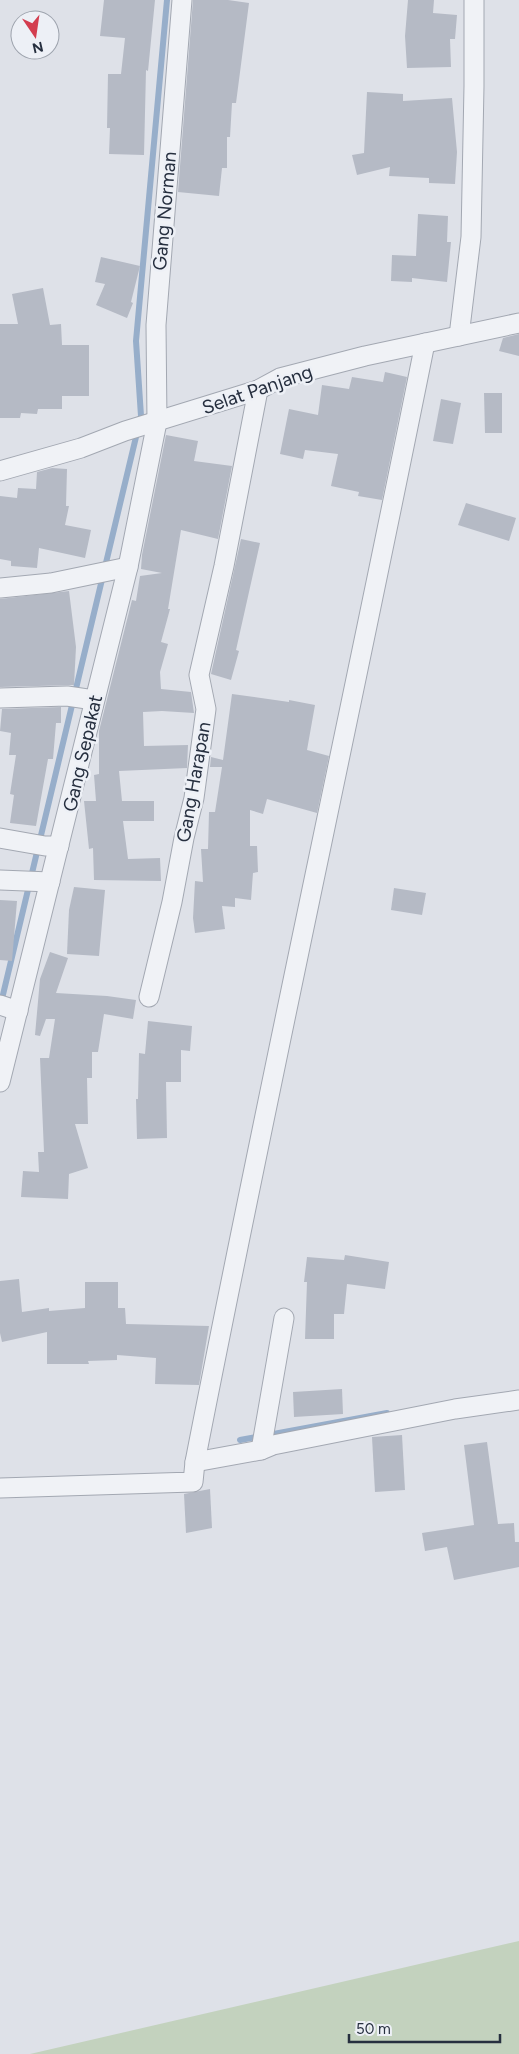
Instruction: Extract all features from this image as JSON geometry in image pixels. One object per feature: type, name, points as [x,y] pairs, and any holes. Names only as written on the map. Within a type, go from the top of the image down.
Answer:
[{"type":"street","name":"Gang Norman","points":[[154,423],[156,316],[182,0]]},
{"type":"street","points":[[459,336],[470,237],[474,0]]},
{"type":"street","name":"Selat Panjang","points":[[0,471],[81,448],[125,431],[258,390],[280,378],[425,343],[519,323]]},
{"type":"street","points":[[0,1488],[193,1482],[195,1462],[241,1229],[371,612],[425,343]]},
{"type":"street","name":"Gang Harapan","points":[[149,996],[172,902],[184,838],[194,798],[206,709],[198,675],[224,566],[258,390]]},
{"type":"street","name":"Gang Sepakat","points":[[0,1082],[8,1007],[45,882],[52,846],[75,784],[81,698],[112,570],[154,423]]},
{"type":"street","points":[[0,588],[51,584],[112,570]]},
{"type":"street","points":[[0,698],[81,698]]},
{"type":"street","points":[[0,838],[52,846]]},
{"type":"street","points":[[0,880],[45,882]]},
{"type":"street","points":[[261,1450],[284,1318]]},
{"type":"street","points":[[195,1462],[261,1450],[273,1445],[374,1424],[455,1409],[519,1400]]},
{"type":"green space","points":[[519,1941],[519,2054],[30,2054]]},
{"type":"building","points":[[104,0],[155,0],[148,71],[146,70],[144,155],[109,154],[110,128],[107,128],[108,74],[121,74],[125,38],[100,36]]},
{"type":"building","points":[[193,0],[228,0],[249,3],[236,103],[232,103],[230,137],[227,137],[227,168],[222,168],[219,196],[178,192]]},
{"type":"building","points":[[408,0],[434,0],[433,13],[457,15],[455,39],[450,39],[451,67],[407,68],[405,36]]},
{"type":"building","points":[[367,92],[403,94],[403,101],[452,98],[457,152],[455,184],[429,183],[429,178],[389,176],[390,167],[357,175],[352,155],[364,153]]},
{"type":"building","points":[[418,214],[448,216],[447,242],[451,242],[447,282],[412,278],[412,282],[391,281],[392,255],[416,256]]},
{"type":"building","points":[[101,257],[140,266],[131,302],[133,303],[127,318],[96,305],[105,284],[95,282]]},
{"type":"building","points":[[43,288],[50,325],[61,324],[62,345],[89,345],[89,396],[62,396],[62,409],[38,409],[37,414],[21,413],[20,418],[0,418],[0,324],[18,324],[12,294]]},
{"type":"building","points":[[519,334],[519,356],[499,351],[503,338]]},
{"type":"building","points":[[385,372],[407,377],[382,500],[358,496],[359,492],[331,486],[338,454],[305,450],[303,459],[280,454],[289,409],[318,415],[322,385],[349,389],[352,377],[383,382]]},
{"type":"building","points":[[484,393],[502,393],[502,433],[485,433]]},
{"type":"building","points":[[441,399],[461,403],[453,444],[433,441]]},
{"type":"building","points":[[166,435],[198,441],[194,461],[232,466],[218,539],[181,530],[168,609],[170,609],[161,642],[168,644],[160,672],[161,689],[191,692],[194,713],[143,712],[144,746],[188,745],[187,768],[119,771],[122,801],[154,801],[154,821],[123,821],[128,859],[160,858],[161,881],[94,880],[93,848],[89,849],[84,801],[96,801],[94,775],[99,774],[99,731],[132,600],[136,601],[140,576],[162,573],[141,569],[142,555]]},
{"type":"building","points":[[52,468],[67,469],[66,506],[69,506],[65,525],[91,530],[85,558],[39,548],[37,568],[11,566],[11,561],[0,559],[0,496],[17,498],[18,488],[36,489],[37,472]]},
{"type":"building","points":[[466,503],[516,518],[509,541],[458,525]]},
{"type":"building","points":[[241,539],[260,543],[236,650],[239,651],[231,680],[211,674]]},
{"type":"building","points":[[69,591],[76,647],[74,685],[0,687],[0,599]]},
{"type":"building","points":[[232,694],[289,702],[289,700],[315,705],[307,750],[329,756],[317,813],[267,799],[263,814],[250,810],[250,846],[257,846],[258,872],[253,873],[251,900],[235,898],[235,907],[222,906],[225,929],[195,933],[193,918],[195,881],[203,882],[201,849],[208,849],[209,812],[215,812],[222,767],[210,767],[211,757],[223,760]]},
{"type":"building","points":[[61,707],[61,723],[56,723],[53,759],[48,759],[36,826],[10,823],[14,795],[10,794],[16,755],[9,755],[11,733],[0,731],[2,709]]},
{"type":"building","points":[[74,887],[105,890],[99,956],[67,954],[69,910]]},
{"type":"building","points":[[394,888],[426,893],[422,915],[391,910]]},
{"type":"building","points":[[0,900],[17,901],[12,961],[0,960]]},
{"type":"building","points":[[50,952],[68,958],[56,993],[136,1000],[133,1019],[104,1014],[98,1052],[92,1052],[92,1078],[87,1078],[88,1124],[75,1124],[88,1168],[69,1174],[68,1199],[21,1197],[23,1171],[39,1172],[38,1152],[44,1152],[40,1058],[49,1058],[55,1019],[46,1019],[40,1036],[35,1035],[40,979]]},
{"type":"building","points":[[148,1021],[192,1026],[190,1051],[181,1050],[181,1082],[166,1082],[167,1138],[137,1139],[136,1099],[138,1099],[139,1053],[145,1054]]},
{"type":"building","points":[[345,1255],[389,1262],[385,1289],[347,1284],[344,1314],[334,1314],[334,1339],[305,1339],[307,1282],[304,1282],[307,1257],[344,1260]]},
{"type":"building","points":[[19,1279],[22,1312],[49,1308],[49,1311],[85,1308],[85,1282],[118,1282],[118,1308],[125,1308],[126,1324],[209,1326],[199,1385],[155,1384],[156,1358],[117,1355],[117,1360],[88,1361],[89,1364],[47,1364],[47,1332],[2,1342],[0,1333],[0,1281]]},
{"type":"building","points":[[342,1389],[343,1414],[294,1417],[293,1392]]},
{"type":"building","points":[[402,1435],[405,1490],[375,1492],[372,1437]]},
{"type":"building","points":[[487,1442],[498,1524],[514,1523],[515,1542],[519,1542],[519,1567],[454,1580],[447,1547],[425,1551],[422,1533],[474,1525],[464,1445]]},
{"type":"building","points":[[210,1489],[212,1528],[186,1533],[184,1494]]},
{"type":"waterway","points":[[1,1003],[141,416],[136,341],[167,0]]},
{"type":"waterway","points":[[240,1440],[387,1413]]}]
